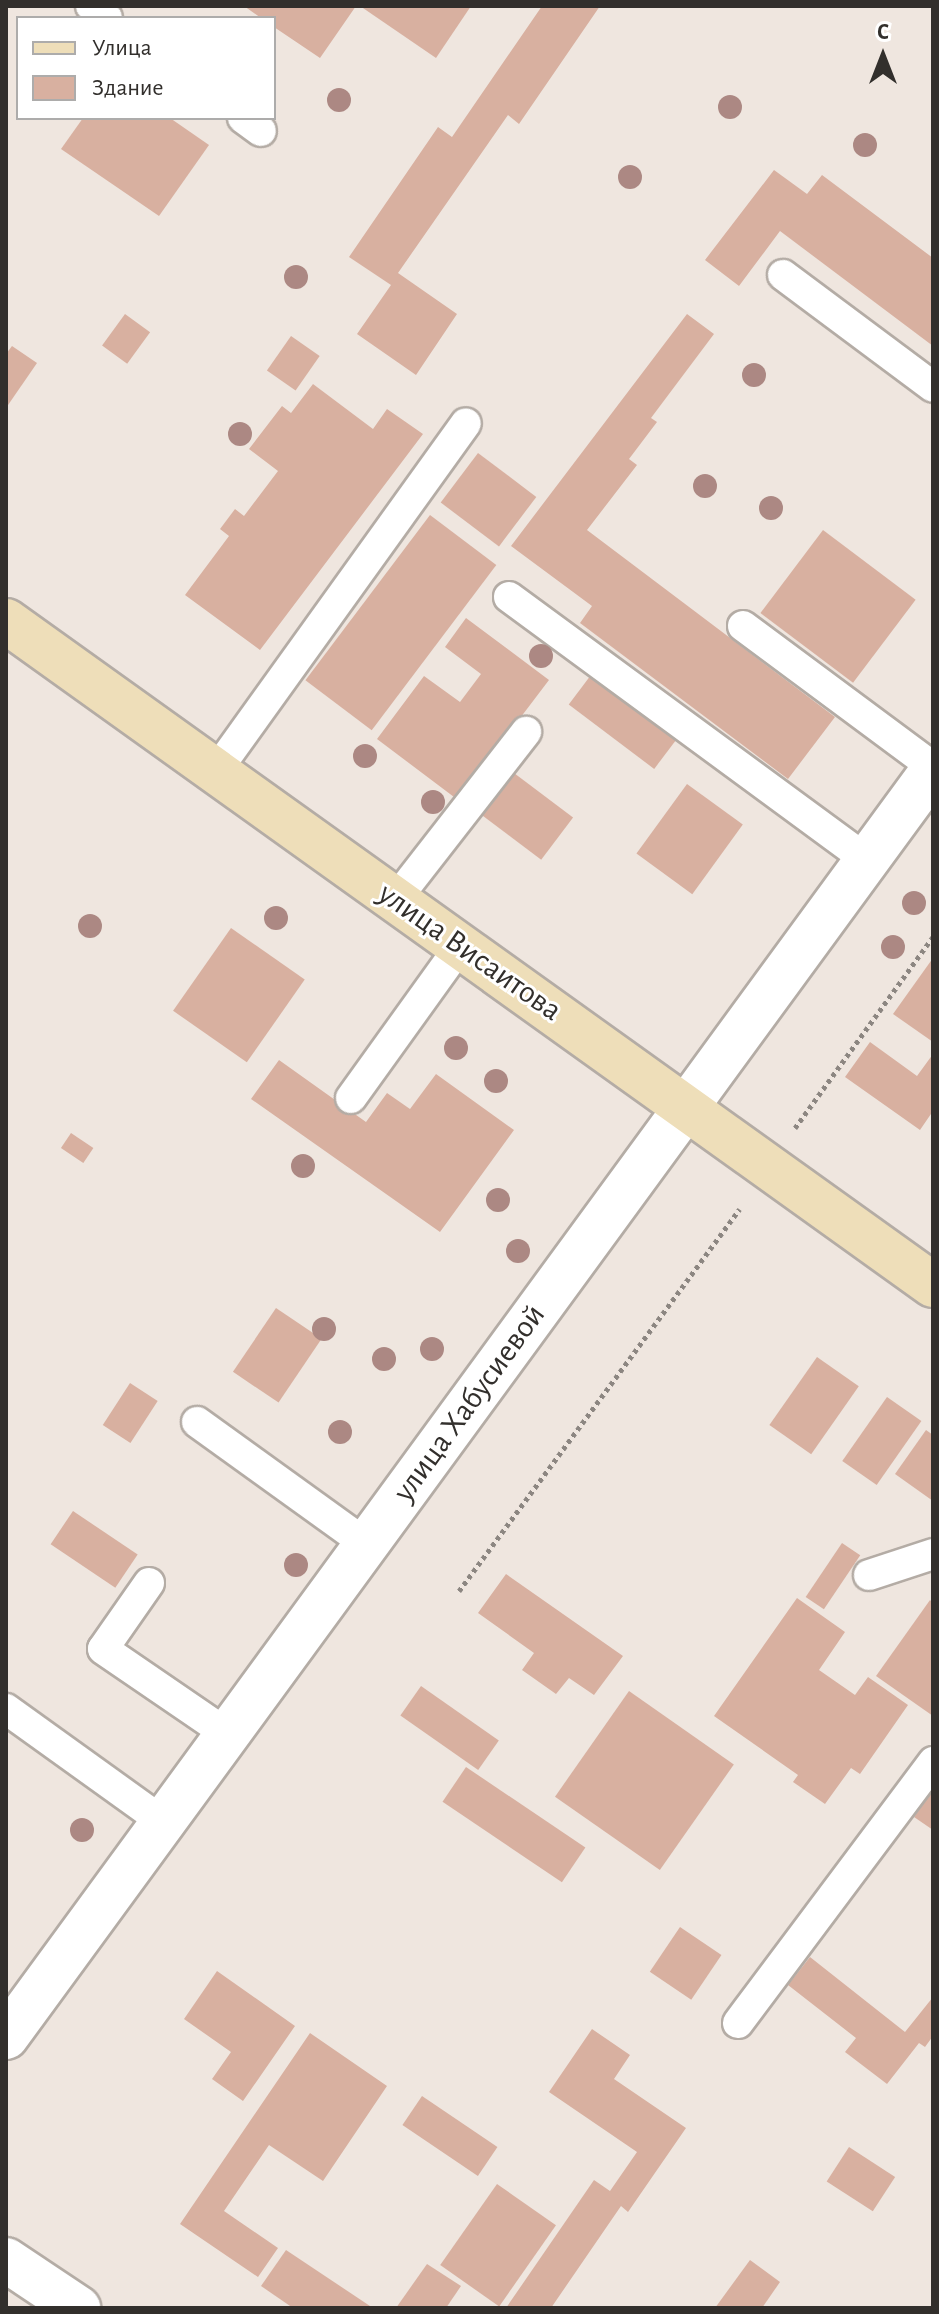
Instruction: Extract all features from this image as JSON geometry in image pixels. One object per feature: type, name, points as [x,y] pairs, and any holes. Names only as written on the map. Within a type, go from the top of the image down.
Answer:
[{"type":"main road","name":"улица Висаитова","points":[[6,621],[686,1105],[933,1285]]},
{"type":"street","name":"улица Хабусиевой","points":[[6,2037],[933,768]]},
{"type":"street","points":[[6,2260],[78,2308]]},
{"type":"lane","points":[[783,275],[933,387]]},
{"type":"lane","points":[[216,771],[466,423]]},
{"type":"lane","points":[[509,597],[867,860]]},
{"type":"lane","points":[[743,626],[933,768]]},
{"type":"lane","points":[[396,899],[526,732]]},
{"type":"lane","points":[[351,1098],[461,945]]},
{"type":"lane","points":[[197,1422],[366,1544]]},
{"type":"lane","points":[[869,1575],[933,1554]]},
{"type":"lane","points":[[149,1583],[103,1649],[227,1734]]},
{"type":"lane","points":[[6,1709],[163,1822]]},
{"type":"lane","points":[[738,2023],[933,1762]]},
{"type":"path","points":[[459,1591],[771,1166],[933,937]]},
{"type":"building","points":[[244,6],[356,6],[320,58],[276,28],[276,16],[258,16]]},
{"type":"building","points":[[360,6],[471,6],[436,58]]},
{"type":"building","points":[[542,6],[600,6],[519,124],[508,115],[398,273],[457,314],[416,375],[357,334],[391,285],[349,257],[438,127],[452,137]]},
{"type":"building","points":[[82,120],[173,120],[209,145],[159,216],[61,149]]},
{"type":"building","points":[[774,170],[807,194],[822,175],[933,258],[933,346],[780,231],[739,286],[705,260]]},
{"type":"building","points":[[125,314],[150,332],[127,364],[102,346]]},
{"type":"building","points":[[687,314],[714,334],[651,418],[657,422],[629,459],[637,465],[587,530],[835,717],[788,779],[580,623],[592,606],[511,546]]},
{"type":"building","points":[[291,336],[320,356],[296,390],[267,370]]},
{"type":"building","points":[[12,346],[37,363],[6,408],[6,354]]},
{"type":"building","points":[[313,384],[373,429],[387,409],[423,434],[260,650],[185,595],[229,536],[220,529],[235,509],[244,516],[278,471],[249,449],[282,406],[291,413]]},
{"type":"building","points":[[478,453],[536,497],[499,546],[441,503]]},
{"type":"building","points":[[430,515],[496,565],[372,730],[305,680]]},
{"type":"building","points":[[823,530],[916,600],[853,683],[760,613]]},
{"type":"building","points":[[466,618],[549,680],[458,800],[377,739],[424,676],[460,702],[481,674],[445,647]]},
{"type":"building","points":[[594,671],[679,735],[654,769],[569,705]]},
{"type":"building","points":[[510,770],[573,818],[541,860],[478,812]]},
{"type":"building","points":[[687,784],[743,825],[692,894],[636,854]]},
{"type":"building","points":[[231,928],[305,980],[247,1062],[173,1011]]},
{"type":"building","points":[[933,958],[933,1042],[893,1014]]},
{"type":"building","points":[[870,1042],[917,1076],[933,1054],[933,1111],[920,1130],[845,1077]]},
{"type":"building","points":[[279,1060],[366,1122],[387,1093],[410,1109],[436,1074],[514,1130],[440,1232],[251,1099]]},
{"type":"building","points":[[71,1133],[93,1148],[83,1163],[61,1148]]},
{"type":"building","points":[[276,1308],[322,1339],[279,1403],[233,1372]]},
{"type":"building","points":[[817,1357],[859,1386],[811,1454],[769,1425]]},
{"type":"building","points":[[130,1383],[158,1401],[130,1443],[103,1425]]},
{"type":"building","points":[[887,1397],[921,1421],[877,1485],[842,1461]]},
{"type":"building","points":[[926,1430],[933,1435],[933,1501],[895,1474]]},
{"type":"building","points":[[73,1511],[138,1555],[115,1588],[51,1544]]},
{"type":"building","points":[[842,1543],[860,1555],[824,1609],[806,1597]]},
{"type":"building","points":[[506,1574],[623,1656],[594,1695],[569,1678],[556,1694],[522,1670],[534,1653],[478,1613]]},
{"type":"building","points":[[797,1598],[845,1632],[819,1670],[855,1695],[868,1677],[908,1705],[860,1774],[851,1768],[825,1804],[793,1782],[798,1775],[714,1716]]},
{"type":"building","points":[[930,1600],[933,1603],[933,1716],[876,1676]]},
{"type":"building","points":[[421,1686],[499,1740],[478,1770],[400,1715]]},
{"type":"building","points":[[629,1691],[734,1764],[660,1870],[555,1797]]},
{"type":"building","points":[[466,1767],[585,1848],[562,1882],[443,1802]]},
{"type":"building","points":[[933,1790],[933,1830],[914,1817]]},
{"type":"building","points":[[680,1927],[721,1955],[691,2000],[650,1972]]},
{"type":"building","points":[[810,1957],[905,2032],[933,1997],[933,2036],[925,2047],[919,2043],[887,2084],[845,2052],[856,2038],[788,1985]]},
{"type":"building","points":[[217,1971],[295,2026],[243,2101],[212,2079],[231,2052],[184,2019]]},
{"type":"building","points":[[592,2029],[630,2055],[614,2079],[686,2128],[628,2212],[621,2206],[551,2308],[506,2308],[594,2180],[610,2191],[637,2152],[549,2092]]},
{"type":"building","points":[[310,2033],[387,2086],[323,2181],[269,2145],[224,2211],[278,2248],[258,2277],[180,2224]]},
{"type":"building","points":[[422,2096],[497,2147],[478,2176],[402,2125]]},
{"type":"building","points":[[849,2147],[895,2177],[873,2211],[827,2181]]},
{"type":"building","points":[[497,2184],[556,2225],[499,2306],[440,2265]]},
{"type":"building","points":[[286,2250],[373,2308],[293,2308],[261,2286]]},
{"type":"building","points":[[750,2260],[780,2282],[762,2308],[715,2308]]},
{"type":"building","points":[[427,2264],[461,2286],[446,2308],[396,2308]]}]
